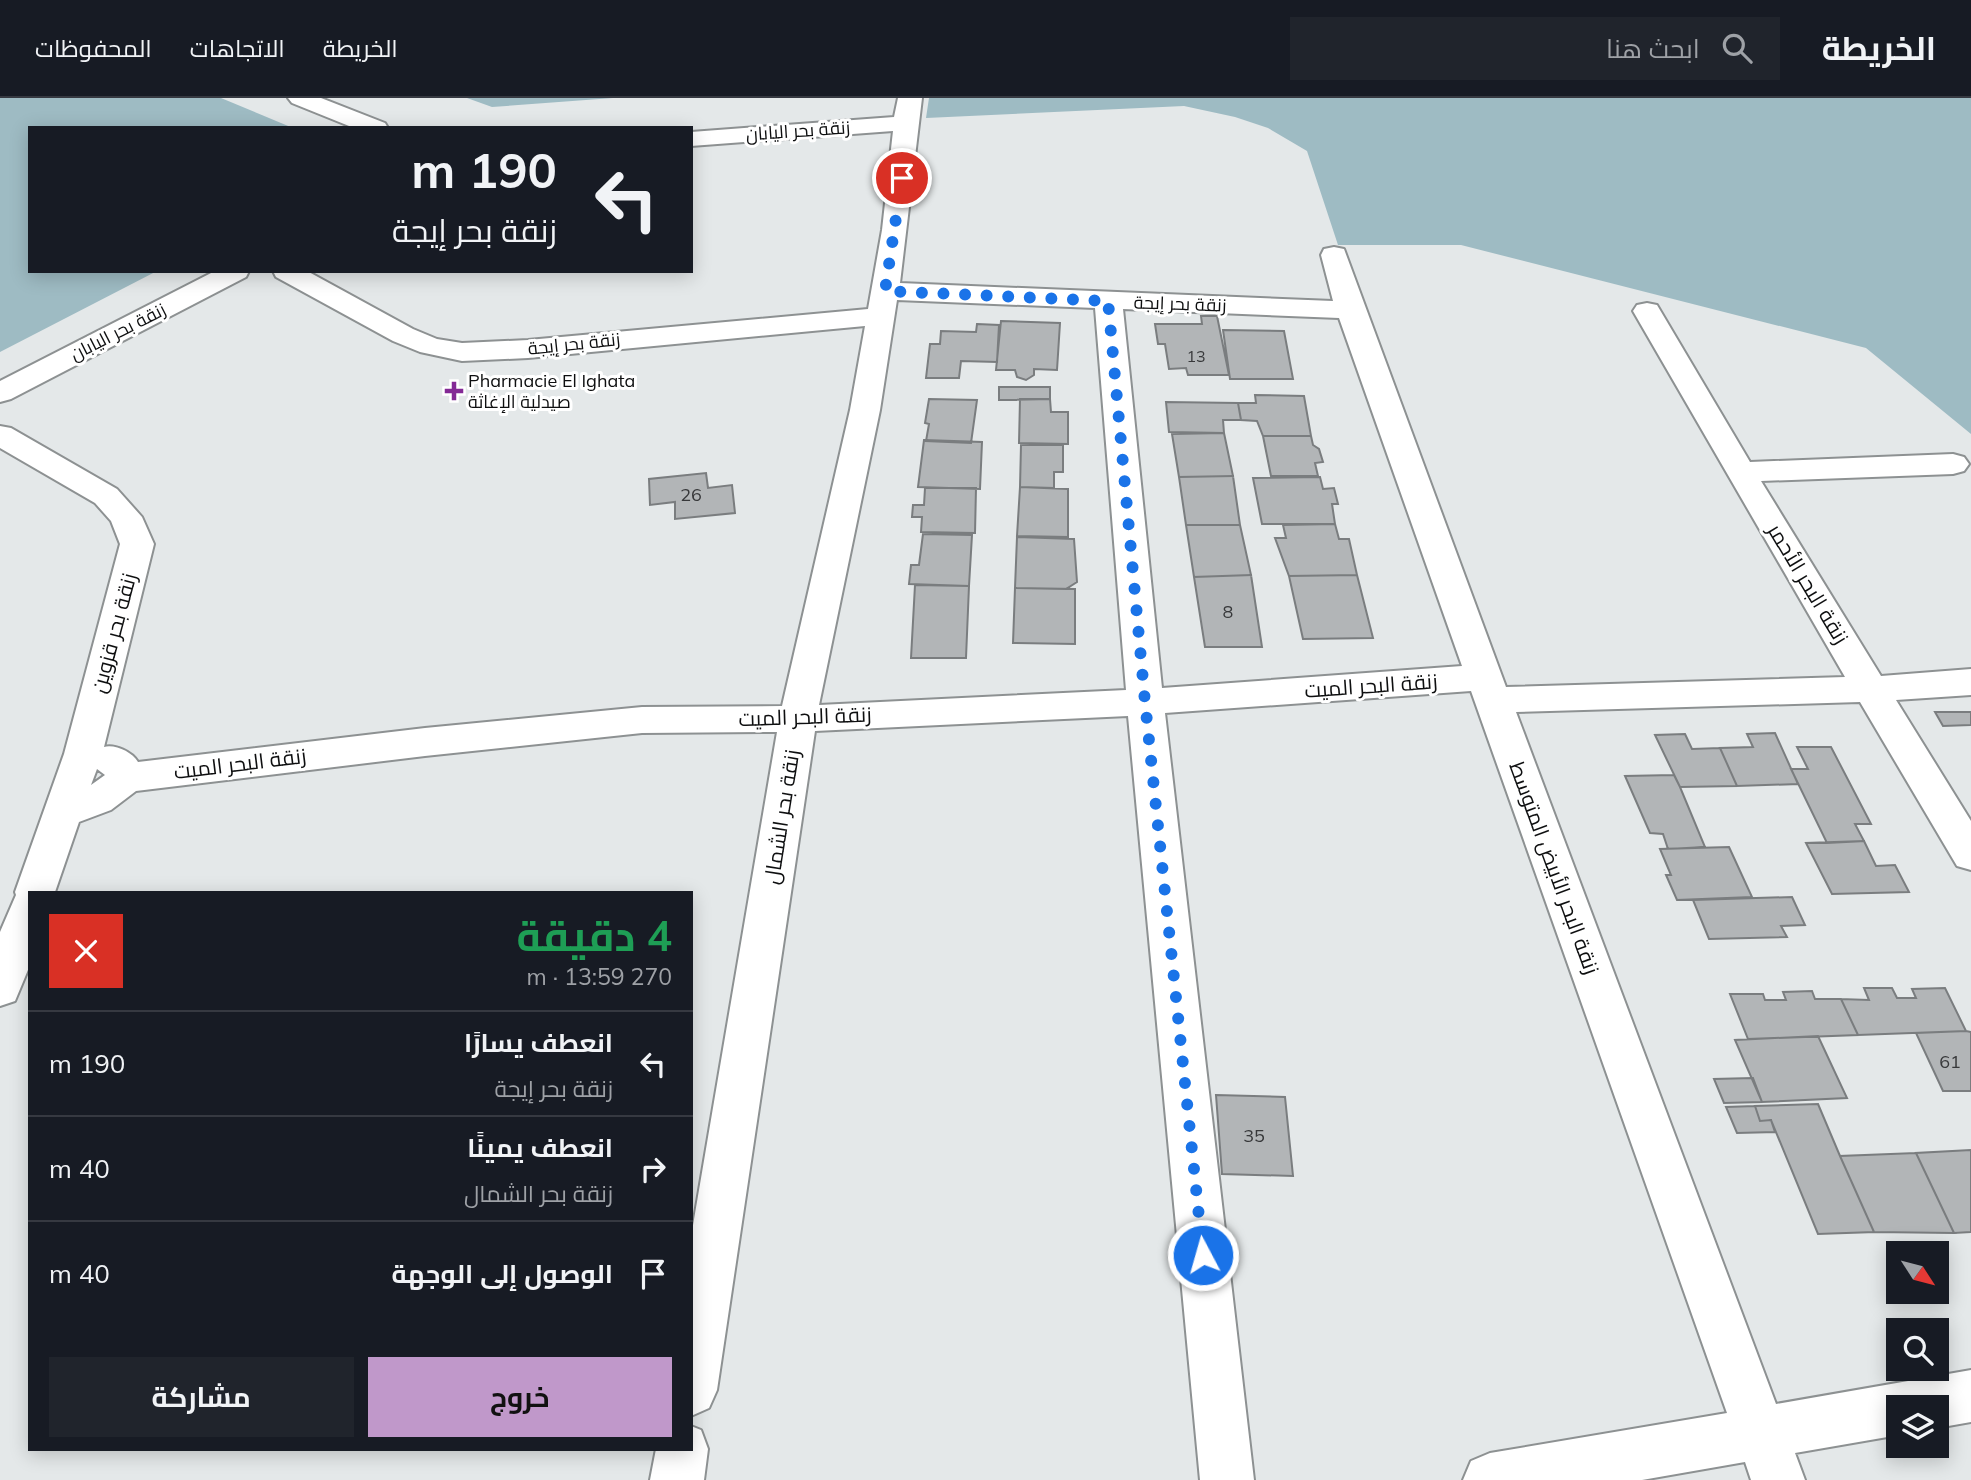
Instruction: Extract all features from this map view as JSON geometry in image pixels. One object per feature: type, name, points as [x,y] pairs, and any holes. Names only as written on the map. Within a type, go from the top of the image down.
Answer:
[{"type":"street","points":[[300,98],[371,126]]},
{"type":"street","name":"زنقة بحر اليابان","points":[[693,139],[907,110]]},
{"type":"street","name":"زنقة بحر الشمال","points":[[693,1377],[798,719],[865,410],[904,159],[907,110]]},
{"type":"street","name":"زنقة البحر الأبيض المتوسط","points":[[1334,255],[1350,310],[1769,1457]]},
{"type":"street","name":"زنقة بحر اليابان","points":[[0,393],[232,273]]},
{"type":"street","name":"زنقة بحر إيجة","points":[[290,273],[403,335],[430,346],[461,352],[528,349],[882,304],[1108,301],[1350,310]]},
{"type":"street","points":[[1108,301],[1145,702],[1227,1480]]},
{"type":"street","name":"زنقة البحر الأحمر","points":[[1647,311],[1740,472],[1971,855]]},
{"type":"street","name":"زنقة بحر قزوين","points":[[0,435],[106,496],[126,517],[137,544],[83,754],[35,891]]},
{"type":"street","points":[[1740,472],[1953,464]]},
{"type":"street","name":"زنقة البحر الميت","points":[[125,778],[425,742],[642,720],[798,719],[1490,689],[1872,689],[1971,682]]},
{"type":"street","points":[[64,812],[98,801],[115,790],[125,778],[122,767],[116,763],[107,758],[83,754]]},
{"type":"street","points":[[0,988],[28,912]]},
{"type":"street","points":[[1949,1400],[1971,1396]]},
{"type":"street","points":[[1490,1480],[1769,1457],[1886,1414]]},
{"type":"street","points":[[677,1480],[682,1451]]},
{"type":"shaded area","points":[[0,98],[221,98],[288,126],[28,126],[28,273],[153,273],[0,352]]},
{"type":"shaded area","points":[[467,98],[613,98],[492,107]]},
{"type":"shaded area","points":[[929,98],[1971,98],[1971,434],[1866,348],[1461,245],[1338,245],[1307,151],[1268,128],[1235,117],[1184,106],[926,118]]},
{"type":"building","points":[[1201,316],[1217,316],[1229,375],[1188,375],[1186,368],[1169,369],[1165,344],[1158,344],[1155,324],[1202,324]]},
{"type":"building","points":[[1001,321],[1060,323],[1057,370],[1034,369],[1034,375],[1026,380],[1017,377],[1015,370],[996,370]]},
{"type":"building","points":[[977,324],[999,325],[997,362],[961,361],[959,378],[926,378],[930,344],[940,344],[941,331],[976,332]]},
{"type":"building","points":[[1223,330],[1284,331],[1293,379],[1230,379]]},
{"type":"building","points":[[999,387],[1050,387],[1050,399],[999,400]]},
{"type":"building","points":[[1255,395],[1304,396],[1311,436],[1263,436],[1257,421],[1241,420],[1238,403],[1256,403]]},
{"type":"building","points":[[929,399],[977,400],[971,443],[926,441],[929,424],[925,423]]},
{"type":"building","points":[[1020,399],[1050,399],[1051,412],[1068,412],[1068,444],[1019,443]]},
{"type":"building","points":[[1166,402],[1238,403],[1241,420],[1223,420],[1224,433],[1169,432]]},
{"type":"building","points":[[1224,433],[1233,476],[1179,477],[1172,434]]},
{"type":"building","points":[[1263,436],[1311,436],[1323,462],[1315,463],[1318,476],[1271,476]]},
{"type":"building","points":[[924,440],[982,442],[980,489],[918,487]]},
{"type":"building","points":[[1021,445],[1063,445],[1063,472],[1054,472],[1054,488],[1020,487]]},
{"type":"building","points":[[706,473],[708,488],[732,485],[735,513],[675,519],[675,502],[650,505],[649,479]]},
{"type":"building","points":[[1233,476],[1240,525],[1186,525],[1179,477]]},
{"type":"building","points":[[1320,477],[1323,489],[1334,488],[1338,504],[1332,504],[1335,524],[1262,524],[1253,478]]},
{"type":"building","points":[[1020,487],[1068,489],[1068,537],[1017,536]]},
{"type":"building","points":[[925,488],[976,488],[975,533],[921,532],[922,517],[912,517],[913,505],[924,505]]},
{"type":"building","points":[[1335,524],[1339,539],[1349,539],[1357,575],[1289,576],[1275,538],[1286,538],[1283,525]]},
{"type":"building","points":[[1186,525],[1240,525],[1251,575],[1194,577]]},
{"type":"building","points":[[923,534],[972,535],[969,586],[909,584],[911,565],[919,565]]},
{"type":"building","points":[[1017,537],[1074,539],[1077,582],[1066,589],[1015,588]]},
{"type":"building","points":[[1251,575],[1262,647],[1205,647],[1194,577]]},
{"type":"building","points":[[1357,575],[1373,638],[1303,639],[1289,576]]},
{"type":"building","points":[[915,585],[969,586],[966,658],[911,658]]},
{"type":"building","points":[[1015,588],[1075,589],[1075,644],[1013,643]]},
{"type":"building","points":[[1935,712],[1971,712],[1971,725],[1943,726]]},
{"type":"building","points":[[1775,733],[1798,784],[1737,786],[1720,748],[1753,747],[1747,734]]},
{"type":"building","points":[[1685,734],[1692,749],[1720,748],[1737,786],[1680,787],[1655,735]]},
{"type":"building","points":[[1797,747],[1831,747],[1871,824],[1855,824],[1864,841],[1827,843],[1791,769],[1808,769]]},
{"type":"building","points":[[1674,775],[1705,847],[1668,849],[1663,834],[1650,833],[1625,776]]},
{"type":"building","points":[[1864,841],[1876,866],[1895,865],[1909,892],[1832,894],[1806,843]]},
{"type":"building","points":[[1729,847],[1752,897],[1677,900],[1666,875],[1671,875],[1660,849]]},
{"type":"building","points":[[1792,897],[1805,925],[1781,926],[1787,937],[1709,939],[1693,900]]},
{"type":"building","points":[[1864,988],[1892,988],[1897,998],[1916,998],[1912,989],[1945,988],[1966,1031],[1858,1035],[1841,999],[1869,1000]]},
{"type":"building","points":[[1812,991],[1815,999],[1841,999],[1858,1035],[1748,1039],[1730,994],[1763,994],[1765,1000],[1786,1000],[1783,992]]},
{"type":"building","points":[[1971,1032],[1971,1091],[1943,1091],[1916,1033]]},
{"type":"building","points":[[1818,1036],[1847,1098],[1762,1102],[1735,1040]]},
{"type":"building","points":[[1753,1078],[1762,1102],[1724,1103],[1714,1079]]},
{"type":"building","points":[[1216,1095],[1285,1097],[1293,1176],[1222,1174]]},
{"type":"building","points":[[1818,1104],[1874,1232],[1818,1234],[1771,1120],[1760,1121],[1755,1106]]},
{"type":"building","points":[[1755,1106],[1760,1121],[1771,1120],[1775,1132],[1737,1133],[1726,1107]]},
{"type":"building","points":[[1971,1150],[1971,1232],[1954,1233],[1916,1153]]},
{"type":"building","points":[[1916,1153],[1954,1233],[1874,1232],[1840,1156]]},
{"type":"place","name":"Pharmacie El Ighata صيدلية الإغاثة","points":[[454,391]]},
{"type":"route","points":[[902,178],[885,291],[1108,301],[1145,702],[1203,1255]]}]
